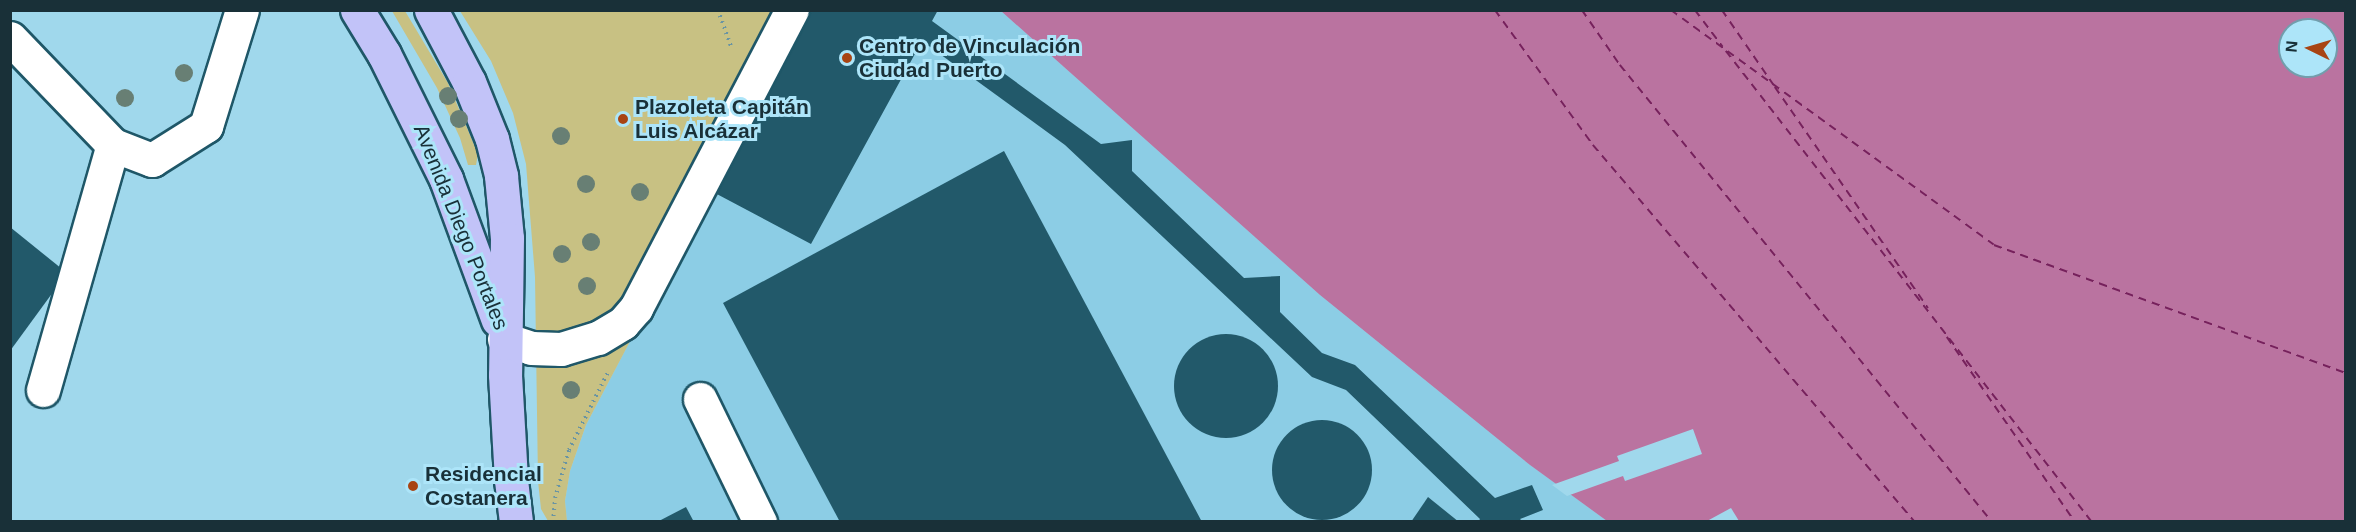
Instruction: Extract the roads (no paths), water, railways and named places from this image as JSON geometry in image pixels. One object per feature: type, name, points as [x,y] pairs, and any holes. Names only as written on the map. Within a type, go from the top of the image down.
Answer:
[{"type":"main road","name":"Avenida Diego Portales","points":[[357,10],[419,122],[446,179],[489,290],[504,339]]},
{"type":"main road","name":"Avenida Diego Portales","points":[[431,10],[469,82],[492,139],[501,176],[507,238],[504,339]]},
{"type":"main road","points":[[504,339],[511,480],[516,522]]},
{"type":"lane","points":[[10,38],[113,145],[152,160],[206,126],[242,10]]},
{"type":"lane","points":[[504,339],[531,348],[561,349],[598,338],[624,323],[636,308],[786,15]]},
{"type":"lane","points":[[44,390],[113,145]]},
{"type":"lane","points":[[700,399],[760,522]]},
{"type":"place","name":"Centro de Vinculación Ciudad Puerto","points":[[847,58]]},
{"type":"place","name":"Plazoleta Capitán Luis Alcázar","points":[[623,119]]},
{"type":"place","name":"Residencial Costanera","points":[[413,486]]}]
